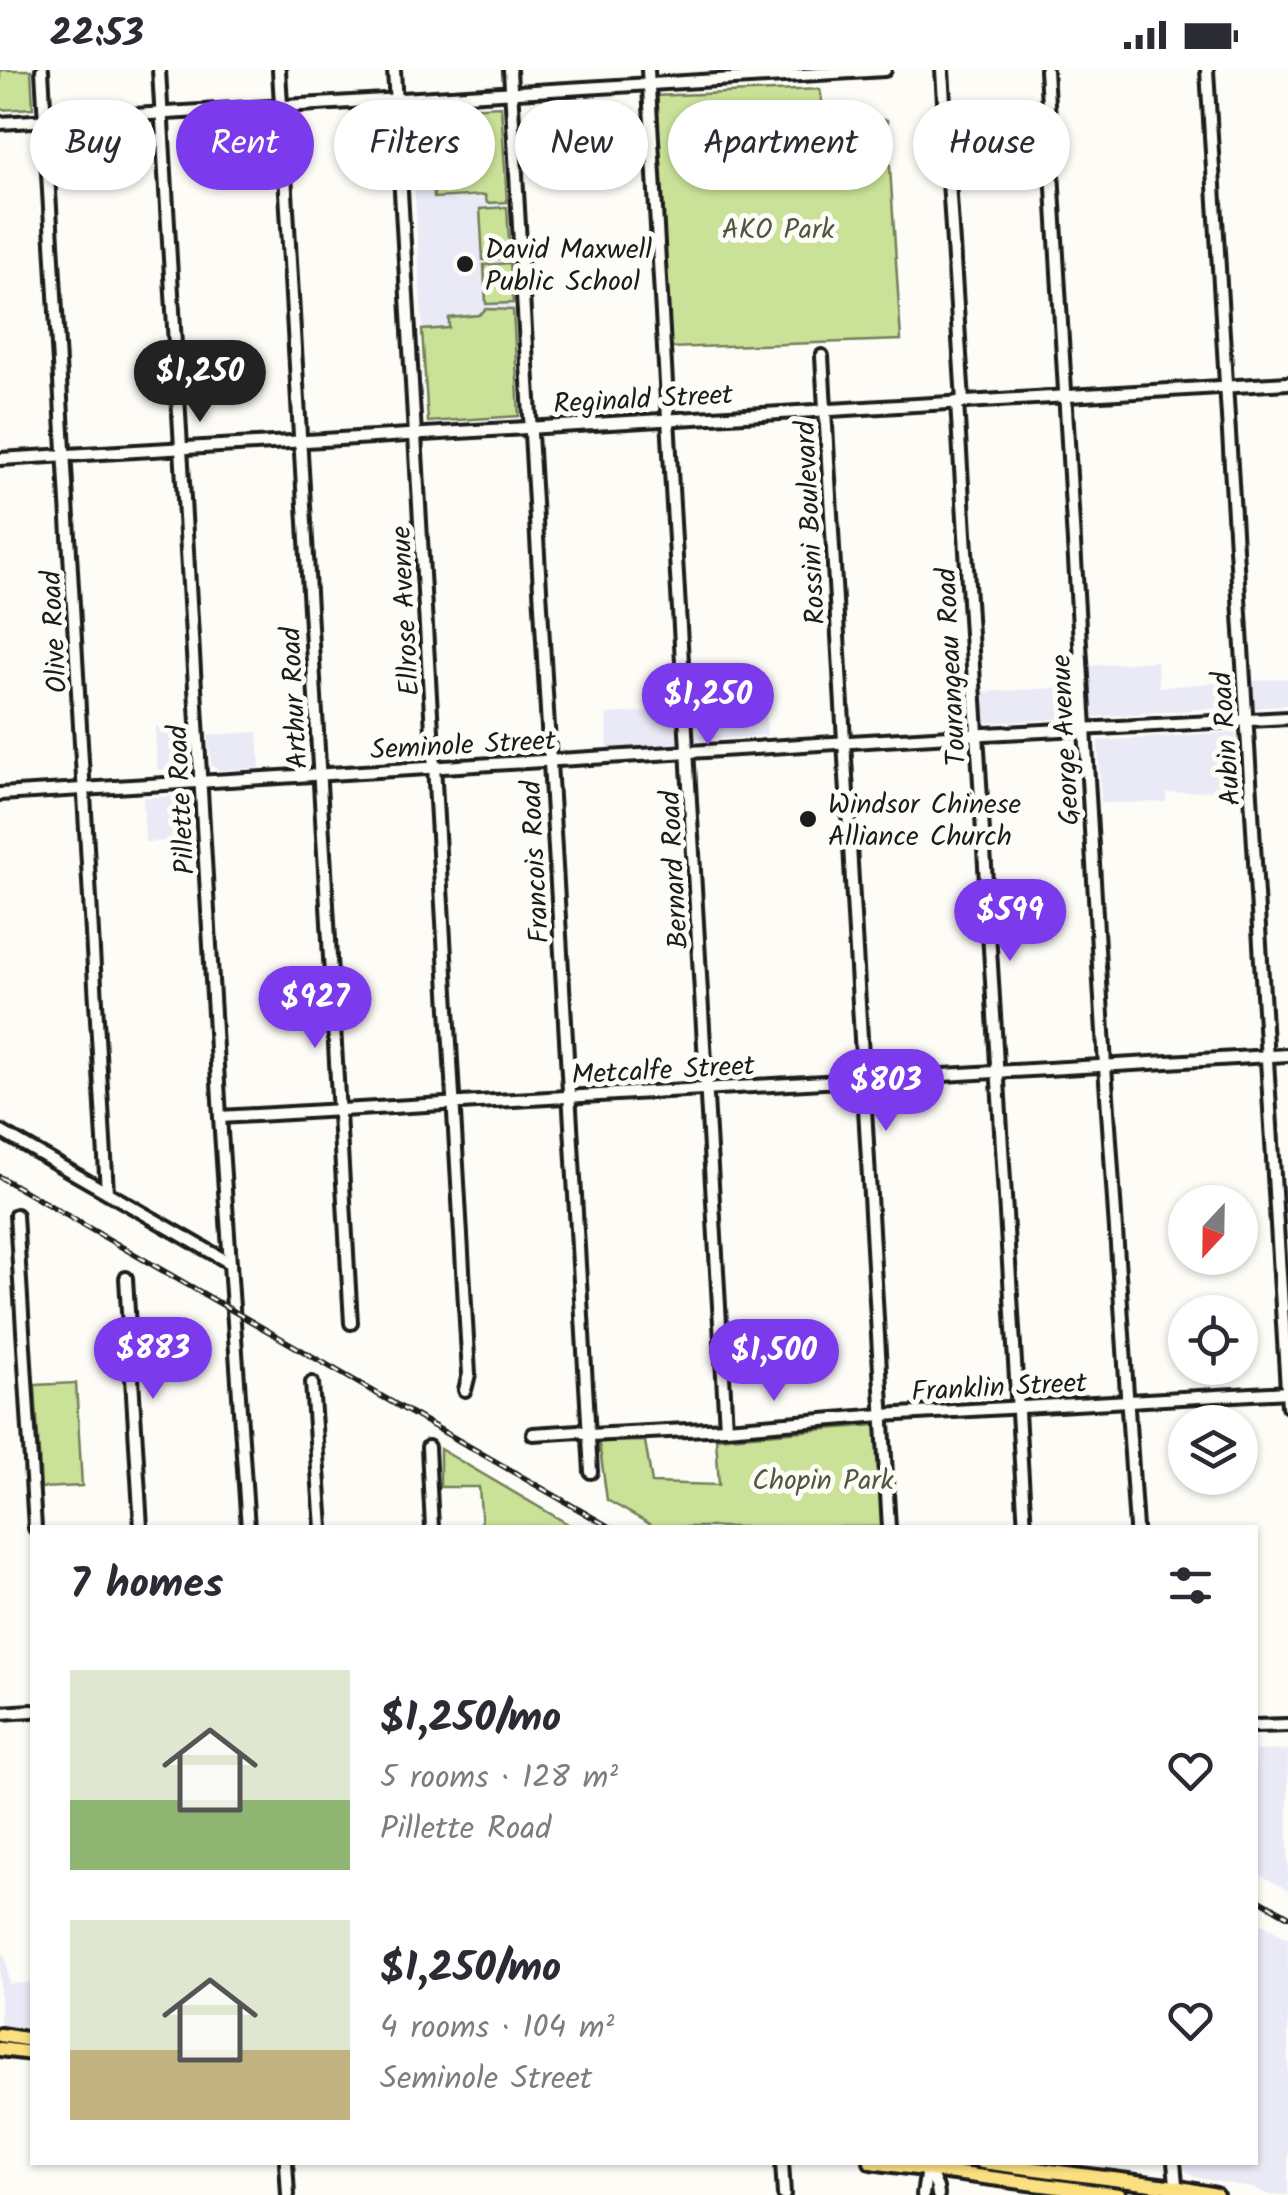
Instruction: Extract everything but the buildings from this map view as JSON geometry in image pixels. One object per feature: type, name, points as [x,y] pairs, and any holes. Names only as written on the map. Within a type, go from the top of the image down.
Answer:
[{"type":"main road","points":[[0,2035],[30,2040]]},
{"type":"main road","points":[[0,2048],[30,2053]]},
{"type":"main road","points":[[993,2165],[1065,2185],[1216,2195]]},
{"type":"main road","points":[[928,2166],[1119,2195]]},
{"type":"street","name":"Olive Road","points":[[42,70],[44,100]]},
{"type":"street","name":"Pillette Road","points":[[159,70],[248,1525]]},
{"type":"street","name":"Arthur Road","points":[[279,70],[281,100]]},
{"type":"street","name":"Ellrose Avenue","points":[[394,70],[469,1374],[465,1390]]},
{"type":"street","name":"Francois Road","points":[[510,70],[592,1472]]},
{"type":"street","name":"Bernard Road","points":[[648,70],[726,1428]]},
{"type":"street","points":[[314,104],[885,70]]},
{"type":"street","name":"Tourangeau Road","points":[[942,70],[976,734],[1025,1525]]},
{"type":"street","name":"George Avenue","points":[[1046,70],[1136,1525]]},
{"type":"street","name":"Aubin Road","points":[[1206,70],[1288,1406]]},
{"type":"street","points":[[156,113],[176,112]]},
{"type":"street","points":[[0,123],[30,121]]},
{"type":"street","name":"Olive Road","points":[[49,190],[107,1192]]},
{"type":"street","name":"Arthur Road","points":[[286,190],[351,1324]]},
{"type":"street","name":"Rossini Boulevard","points":[[822,356],[888,1525]]},
{"type":"street","name":"Reginald Street","points":[[0,459],[1288,383]]},
{"type":"street","name":"Seminole Street","points":[[0,794],[1288,718]]},
{"type":"street","name":"Metcalfe Street","points":[[220,1117],[1288,1056]]},
{"type":"street","points":[[0,1131],[230,1263]]},
{"type":"street","points":[[16,1215],[35,1525]]},
{"type":"street","points":[[126,1278],[141,1525]]},
{"type":"street","points":[[312,1383],[322,1525]]},
{"type":"street","name":"Franklin Street","points":[[533,1434],[726,1428],[882,1415],[1288,1392]]},
{"type":"street","points":[[428,1447],[432,1525]]},
{"type":"street","points":[[0,1712],[30,1710]]},
{"type":"street","points":[[1258,1726],[1288,1725]]},
{"type":"street","points":[[286,2165],[288,2195]]},
{"type":"street","points":[[782,2165],[784,2195]]},
{"type":"street","points":[[1174,2165],[1176,2191]]},
{"type":"street","points":[[923,2195],[928,2166]]},
{"type":"street","points":[[928,2166],[938,2195]]},
{"type":"shaded area","name":"David Maxwell Public School","points":[[495,106],[501,106],[519,416],[428,422],[415,190],[495,190]]},
{"type":"shaded area","points":[[1157,661],[1159,687],[1231,682],[1232,707],[1091,717],[1087,666]]},
{"type":"shaded area","points":[[1288,678],[1288,705],[1254,708],[1251,681]]},
{"type":"shaded area","points":[[1074,687],[1076,718],[985,723],[983,692]]},
{"type":"shaded area","points":[[765,704],[767,735],[695,741],[692,710]]},
{"type":"shaded area","points":[[677,710],[678,744],[608,748],[606,714]]},
{"type":"shaded area","points":[[186,725],[188,769],[157,770],[155,727]]},
{"type":"shaded area","points":[[258,732],[260,768],[218,770],[211,765],[208,735]]},
{"type":"shaded area","points":[[1236,732],[1239,789],[1166,793],[1166,802],[1101,803],[1098,741]]},
{"type":"shaded area","points":[[189,795],[191,840],[145,842],[143,798]]},
{"type":"shaded area","points":[[1288,1750],[1288,1890],[1258,1874],[1258,1751]]},
{"type":"shaded area","points":[[1258,1922],[1288,1939],[1288,2195],[1270,2195],[1194,2177],[1183,2165],[1258,2165]]},
{"type":"shaded area","points":[[0,1955],[5,1955],[9,1984],[30,1982],[30,2030],[0,2026]]},
{"type":"green space","points":[[0,70],[31,70],[30,108],[0,110]]},
{"type":"green space","name":"AKO Park","points":[[820,89],[822,100],[668,100],[668,190],[891,190],[901,340],[668,348],[653,96]]},
{"type":"green space","points":[[495,106],[501,106],[507,202],[487,203],[485,195],[434,198],[434,190],[495,190]]},
{"type":"green space","points":[[507,207],[510,258],[483,260],[480,209]]},
{"type":"green space","points":[[510,263],[513,303],[486,304],[484,265]]},
{"type":"green space","points":[[486,309],[513,310],[519,416],[428,422],[422,330],[449,328],[449,318],[479,315]]},
{"type":"green space","points":[[76,1383],[82,1486],[41,1488],[35,1385]]},
{"type":"green space","name":"Chopin Park","points":[[877,1425],[883,1525],[651,1525],[607,1500],[599,1442],[645,1441],[652,1483],[719,1485],[716,1438]]},
{"type":"green space","points":[[440,1449],[570,1525],[482,1525],[479,1487],[440,1487]]},
{"type":"railway","points":[[0,1177],[606,1525]]},
{"type":"railway","points":[[1258,1899],[1288,1916]]},
{"type":"place","name":"David Maxwell Public School","points":[[465,264]]},
{"type":"place","name":"Windsor Chinese Alliance Church","points":[[808,819]]}]
